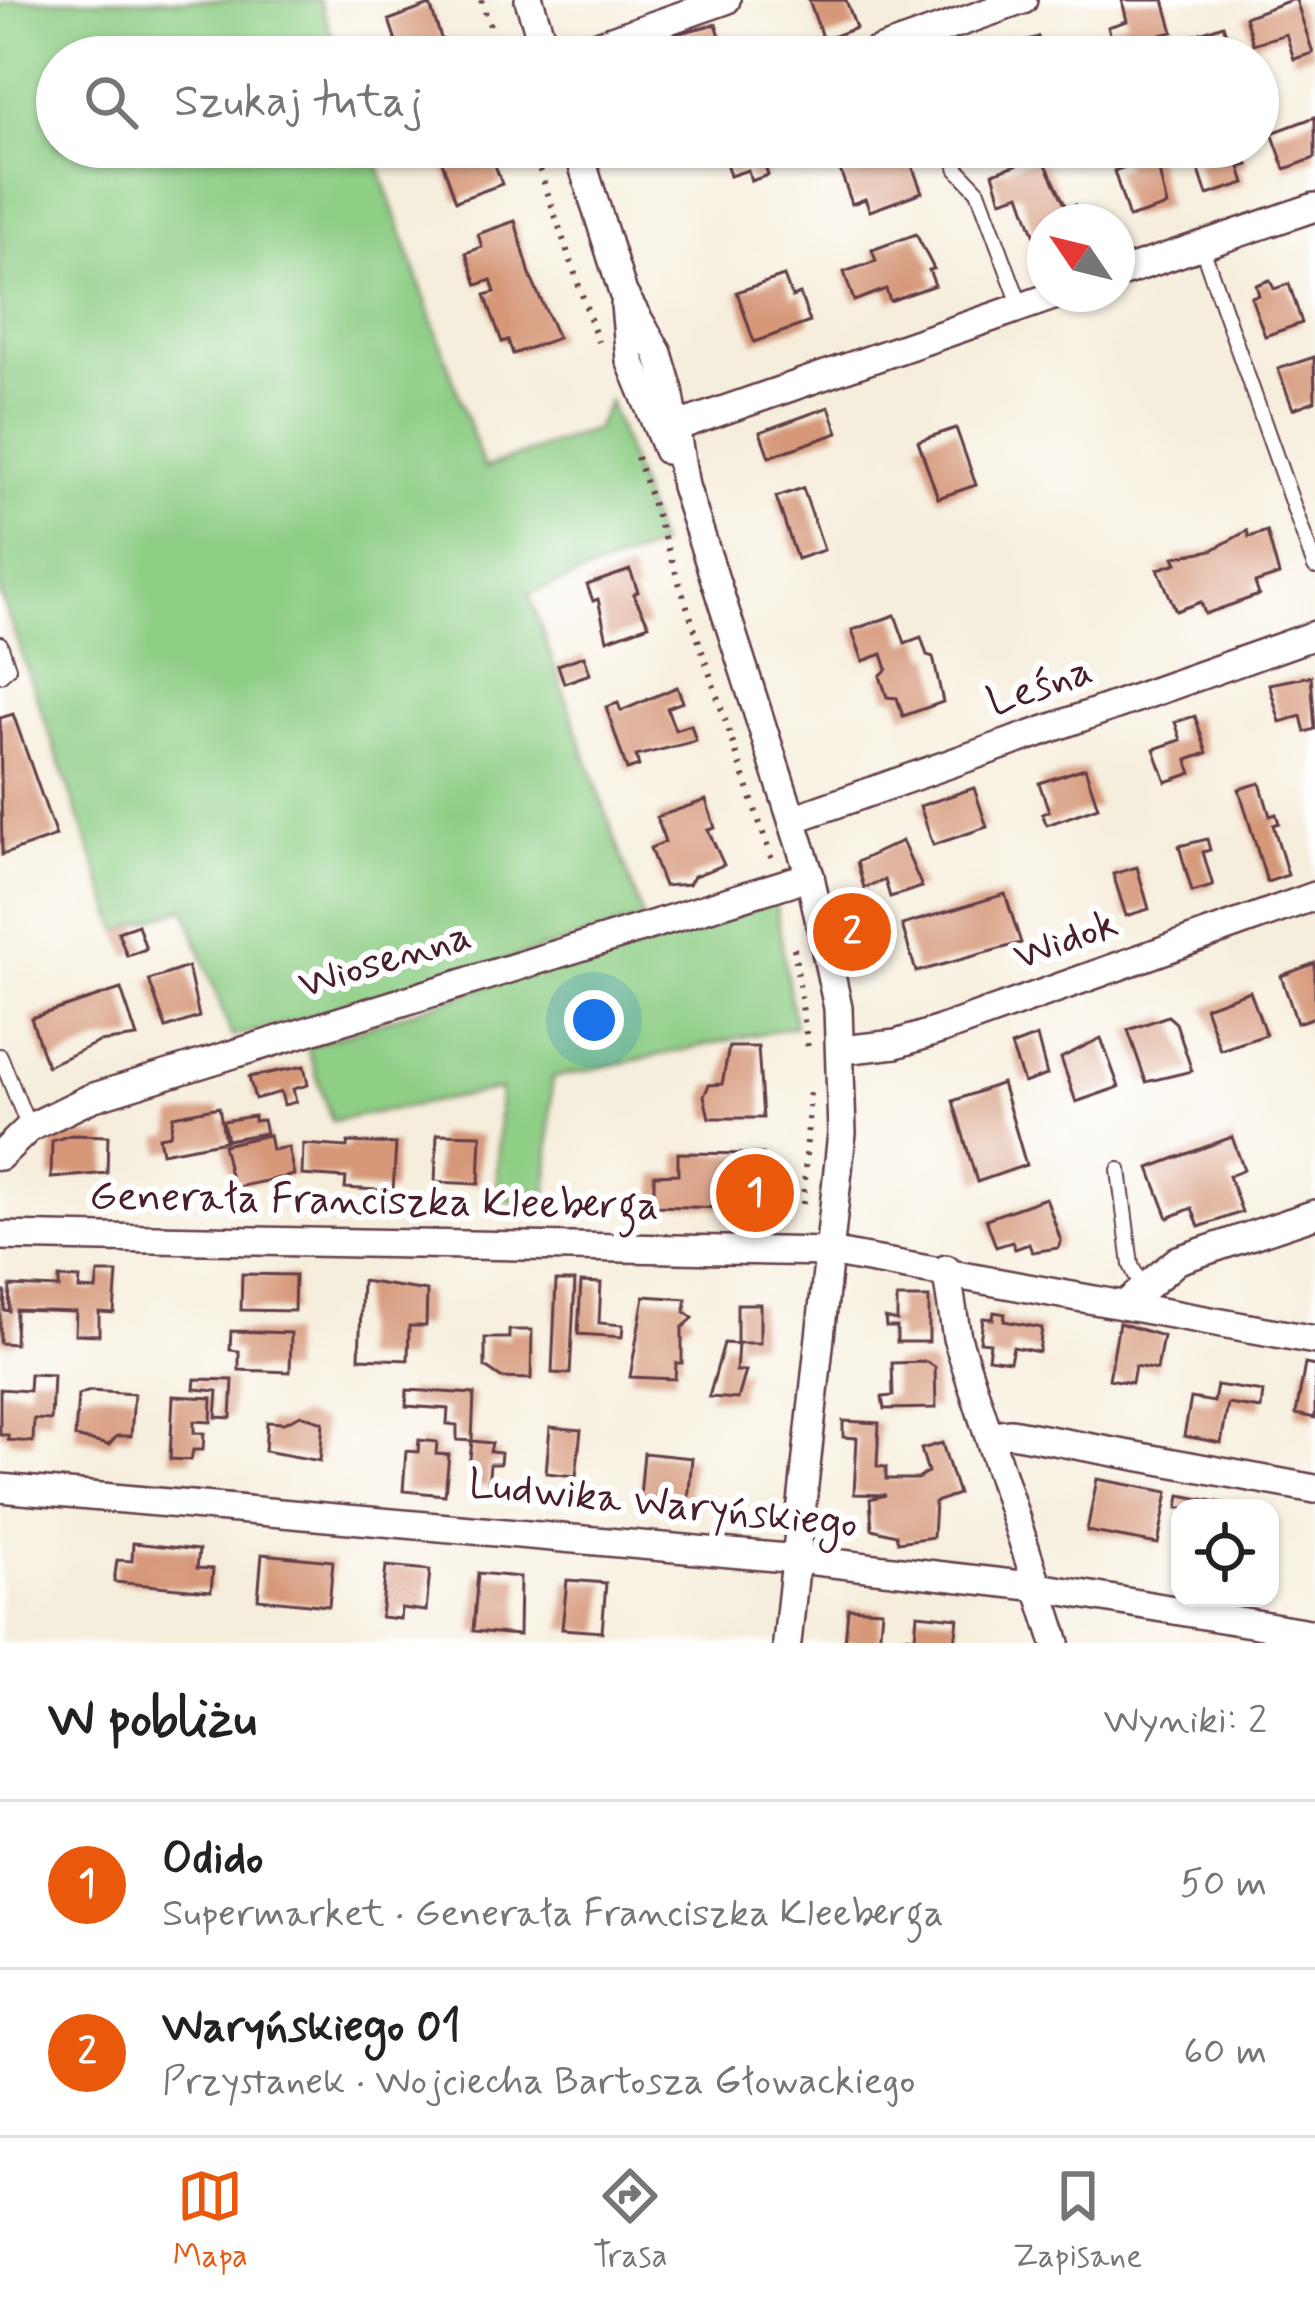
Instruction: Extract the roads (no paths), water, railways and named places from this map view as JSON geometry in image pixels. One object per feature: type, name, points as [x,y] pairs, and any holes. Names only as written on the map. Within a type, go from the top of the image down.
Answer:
[{"type":"street","points":[[529,0],[540,36]]},
{"type":"street","points":[[623,36],[726,0]]},
{"type":"street","points":[[921,36],[1023,0]]},
{"type":"street","points":[[583,168],[623,293],[658,353],[667,430],[811,876],[831,962],[842,1049],[842,1133],[787,1643]]},
{"type":"street","points":[[1135,268],[1315,207]]},
{"type":"street","points":[[667,430],[1027,305]]},
{"type":"street","name":"Leśna","points":[[793,819],[1315,635]]},
{"type":"street","name":"Wiosenna","points":[[0,1156],[29,1128],[91,1098],[811,876]]},
{"type":"street","name":"Widok","points":[[842,1049],[896,1044],[940,1030],[1315,896]]},
{"type":"street","points":[[1135,1294],[1178,1261],[1315,1214]]},
{"type":"street","name":"Generała Franciszka Kleeberga","points":[[0,1236],[436,1249],[829,1252],[1135,1294],[1315,1340]]},
{"type":"street","points":[[946,1269],[957,1338],[1056,1643]]},
{"type":"street","points":[[991,1435],[1011,1433],[1136,1453],[1315,1489]]},
{"type":"street","name":"Ludwika Waryńskiego","points":[[0,1488],[798,1559],[1039,1587],[1315,1634]]},
{"type":"lane","points":[[957,168],[978,191],[1021,307]]},
{"type":"lane","points":[[1201,245],[1315,567]]},
{"type":"lane","points":[[0,644],[8,668],[0,675]]},
{"type":"lane","points":[[0,1056],[29,1128]]},
{"type":"lane","points":[[1119,1170],[1135,1294]]},
{"type":"place","name":"Waryńskiego 01","points":[[852,932]]},
{"type":"place","name":"Odido","points":[[755,1193]]}]
